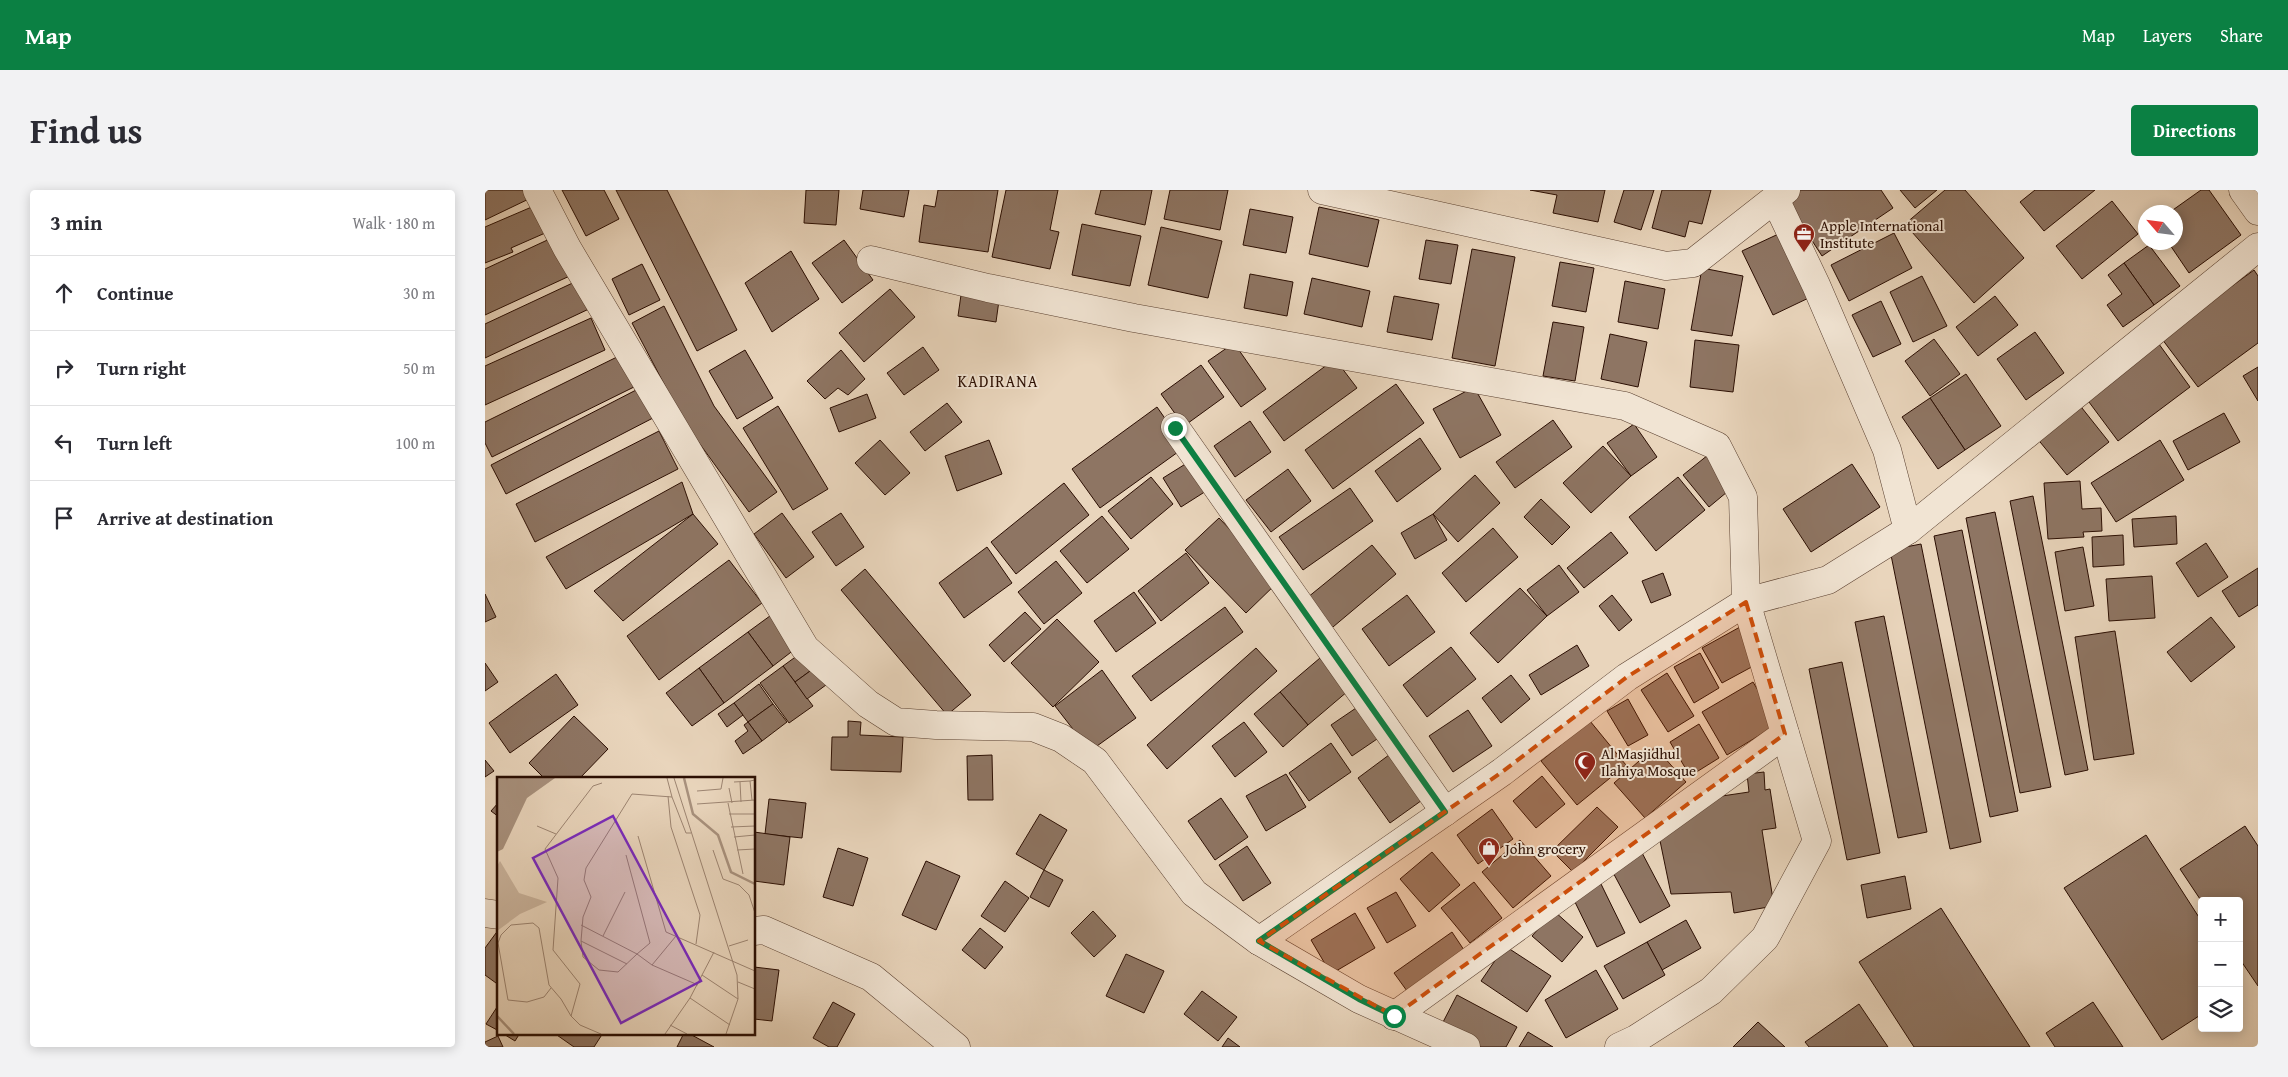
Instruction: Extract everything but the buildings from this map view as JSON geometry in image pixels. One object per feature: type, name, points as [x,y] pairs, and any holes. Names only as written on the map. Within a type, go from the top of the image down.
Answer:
[{"type":"street","points":[[537,190],[567,248],[805,648],[868,704],[896,722],[936,725],[1033,727],[1061,738],[1095,762],[1194,893],[1259,941],[1359,999],[1466,1047]]},
{"type":"street","points":[[1322,190],[1666,266],[1693,263],[1780,194],[1887,450],[1907,530]]},
{"type":"street","points":[[2243,190],[2258,211]]},
{"type":"street","points":[[1259,941],[1502,772],[1627,677],[1746,602],[1828,580],[1907,530],[2258,247]]},
{"type":"street","points":[[871,260],[988,288],[1125,316],[1625,406],[1717,446],[1743,497],[1746,602],[1817,841],[1765,938],[1711,991],[1636,1039],[1619,1047]]},
{"type":"street","points":[[1175,428],[1445,812]]},
{"type":"street","points":[[1394,1016],[1785,734]]},
{"type":"street","points":[[755,931],[764,930],[871,977],[956,1047]]},
{"type":"highlighted area","points":[[1746,602],[1785,734],[1394,1016],[1259,941],[1502,772],[1627,677]]},
{"type":"place","name":"Apple International Institute","points":[[1804,253]]},
{"type":"place","name":"Al Masjidhul Ilahiya Mosque","points":[[1585,781]]},
{"type":"place","name":"John grocery","points":[[1489,867]]},
{"type":"district","name":"KADIRANA","points":[[998,381]]},
{"type":"route","points":[[1175,428],[1445,812],[1259,941],[1359,999],[1394,1016]]}]
